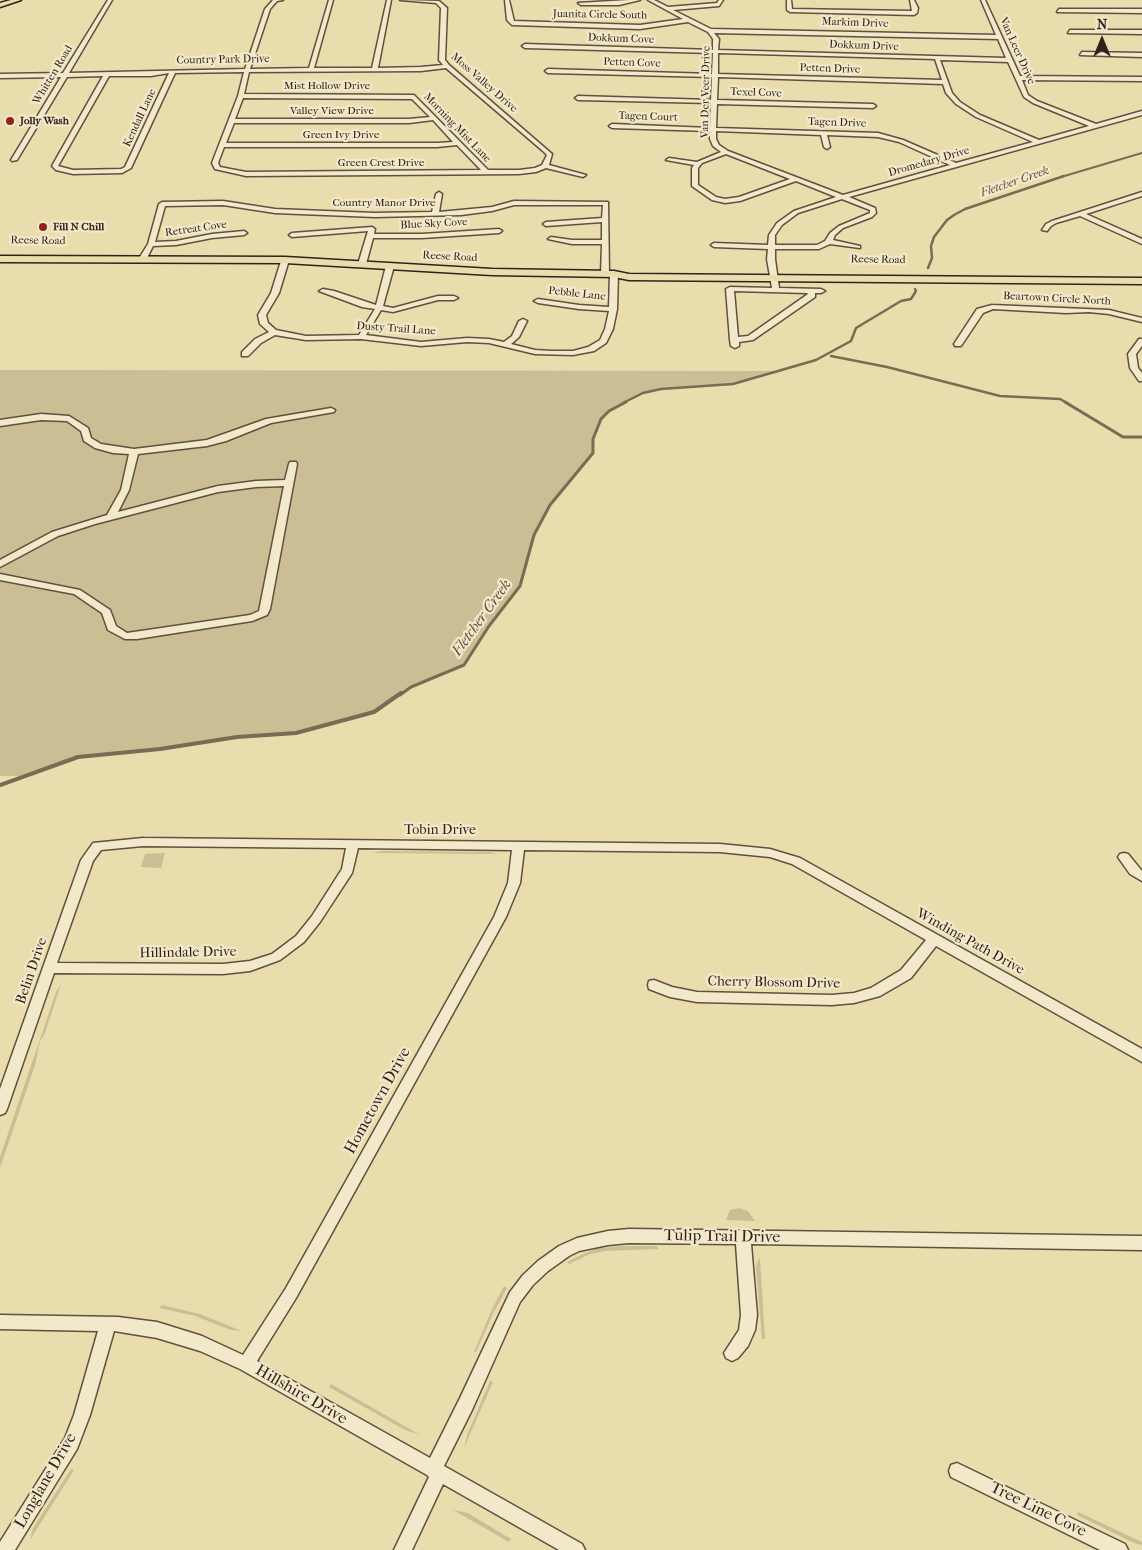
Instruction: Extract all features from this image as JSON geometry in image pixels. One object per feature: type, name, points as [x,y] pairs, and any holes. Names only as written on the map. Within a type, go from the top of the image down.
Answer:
[{"type":"main road","points":[[0,5],[18,0]]},
{"type":"main road","name":"Reese Road","points":[[0,253],[285,260],[492,272],[609,274],[629,277],[1142,275]]},
{"type":"main road","name":"Reese Road","points":[[0,259],[144,257]]},
{"type":"main road","name":"Reese Road","points":[[773,275],[1142,281]]},
{"type":"street","name":"Whitten Road","points":[[14,160],[110,0]]},
{"type":"street","points":[[223,145],[268,9],[276,0],[281,0]]},
{"type":"street","points":[[312,70],[331,0]]},
{"type":"street","points":[[375,69],[389,0]]},
{"type":"street","name":"Moss Valley Drive","points":[[402,0],[437,2],[444,8],[442,60],[550,155],[545,166]]},
{"type":"street","name":"Juanita Circle South","points":[[507,0],[512,23],[640,27],[688,20]]},
{"type":"street","points":[[581,3],[619,3],[638,0]]},
{"type":"street","name":"Van Der Veer Drive","points":[[650,0],[710,31],[716,39],[714,144],[726,152],[876,208],[870,216],[841,227],[832,234],[828,241]]},
{"type":"street","points":[[789,0],[790,10],[914,13],[915,8],[912,0]]},
{"type":"street","name":"Van Leer Drive","points":[[983,0],[1025,94],[1032,100],[1095,126]]},
{"type":"street","points":[[668,10],[720,2]]},
{"type":"street","points":[[1059,11],[1142,11]]},
{"type":"street","name":"Markim Drive","points":[[710,31],[1000,37]]},
{"type":"street","points":[[1070,32],[1142,32]]},
{"type":"street","name":"Dokkum Cove","points":[[525,46],[717,52]]},
{"type":"street","name":"Dokkum Drive","points":[[717,52],[1010,60]]},
{"type":"street","points":[[1082,54],[1142,55]]},
{"type":"street","points":[[937,58],[951,96],[963,108],[1039,142]]},
{"type":"street","name":"Country Park Drive","points":[[0,76],[151,74],[173,71],[421,69],[447,66]]},
{"type":"street","name":"Kendall Lane","points":[[107,74],[55,166],[58,169],[73,172],[122,172],[128,168],[173,71]]},
{"type":"street","name":"Petten Cove","points":[[548,71],[715,76]]},
{"type":"street","name":"Petten Drive","points":[[715,76],[945,82]]},
{"type":"street","points":[[1017,78],[1142,79]]},
{"type":"street","name":"Mist Hollow Drive","points":[[240,96],[414,97]]},
{"type":"street","name":"Morning Mist Lane","points":[[414,97],[486,172]]},
{"type":"street","name":"Texel Cove","points":[[578,98],[873,106]]},
{"type":"street","name":"Dromedary Drive","points":[[776,290],[770,247],[774,230],[785,219],[808,207],[1142,113]]},
{"type":"street","name":"Valley View Drive","points":[[231,120],[410,121],[433,118]]},
{"type":"street","name":"Tagen Court","points":[[612,126],[714,129]]},
{"type":"street","name":"Tagen Drive","points":[[714,129],[872,134],[890,137],[955,165]]},
{"type":"street","points":[[824,133],[827,147]]},
{"type":"street","name":"Green Ivy Drive","points":[[223,145],[438,145],[458,143]]},
{"type":"street","name":"Green Crest Drive","points":[[223,145],[215,163],[217,168],[246,174],[519,172],[545,166]]},
{"type":"street","points":[[669,160],[697,164],[726,152]]},
{"type":"street","points":[[697,164],[694,171],[695,186],[719,203],[745,198],[796,179]]},
{"type":"street","points":[[545,166],[584,175]]},
{"type":"street","points":[[435,213],[439,194]]},
{"type":"street","points":[[1045,230],[1051,223],[1142,194]]},
{"type":"street","name":"Country Manor Drive","points":[[151,244],[162,204],[223,203],[275,211],[375,215],[492,209],[514,203],[606,203],[606,220]]},
{"type":"street","points":[[1082,214],[1142,242]]},
{"type":"street","points":[[362,264],[375,215]]},
{"type":"street","points":[[546,224],[606,220],[606,242],[613,308]]},
{"type":"street","name":"Blue Sky Cove","points":[[292,235],[371,232],[422,236],[499,231]]},
{"type":"street","name":"Retreat Cove","points":[[151,244],[176,243],[217,235],[244,233]]},
{"type":"street","points":[[551,239],[572,242],[606,242]]},
{"type":"street","points":[[714,245],[810,248],[823,245],[828,241],[858,247]]},
{"type":"street","points":[[144,257],[151,244]]},
{"type":"street","points":[[245,354],[258,341],[274,332],[264,324],[262,315],[275,293],[285,260]]},
{"type":"street","points":[[361,337],[379,308],[390,266]]},
{"type":"street","points":[[810,290],[812,294],[805,300],[750,338],[735,343],[730,289],[810,290],[821,291]]},
{"type":"street","points":[[323,291],[379,308],[393,310],[438,298],[454,298]]},
{"type":"street","name":"Pebble Lane","points":[[538,301],[579,307],[613,308]]},
{"type":"street","name":"Beartown Circle North","points":[[958,344],[980,311],[992,307],[1066,312],[1089,310],[1109,312],[1142,320]]},
{"type":"street","name":"Dusty Trail Lane","points":[[274,332],[306,338],[361,337],[421,344],[467,340],[505,345],[535,352],[573,353],[591,350],[603,341],[613,308]]},
{"type":"street","points":[[505,345],[516,337],[523,321]]},
{"type":"street","points":[[1142,340],[1132,354],[1134,368],[1142,379]]},
{"type":"street","points":[[0,423],[41,417],[69,419],[85,430],[87,439],[98,446],[134,452],[223,439],[269,421],[331,410]]},
{"type":"street","points":[[111,517],[124,490],[134,452]]},
{"type":"street","points":[[0,577],[77,592],[106,612],[112,628],[125,636],[137,636],[252,618],[262,613],[265,609],[293,464]]},
{"type":"street","points":[[0,564],[55,534],[111,517],[218,489],[256,484],[289,484]]},
{"type":"street","name":"Tobin Drive","points":[[96,846],[143,842],[736,849],[760,851],[782,856]]},
{"type":"street","name":"Hillindale Drive","points":[[49,968],[217,969],[250,966],[268,960],[285,952],[308,930],[348,870],[353,845]]},
{"type":"street","name":"Belin Drive","points":[[0,1108],[83,870],[96,846]]},
{"type":"street","name":"Hometown Drive","points":[[246,1364],[291,1293],[506,907],[514,883],[518,846]]},
{"type":"street","name":"Winding Path Drive","points":[[782,856],[808,868],[1142,1056]]},
{"type":"street","points":[[1124,857],[1134,871],[1142,877]]},
{"type":"street","name":"Cherry Blossom Drive","points":[[654,985],[670,992],[697,997],[825,1000],[854,998],[875,992],[901,978],[934,939]]},
{"type":"street","name":"Tulip Trail Drive","points":[[403,1550],[511,1305],[528,1280],[552,1258],[577,1245],[618,1236],[1142,1243]]},
{"type":"street","points":[[732,1353],[742,1341],[747,1330],[749,1315],[743,1237]]},
{"type":"street","name":"Hillshire Drive","points":[[0,1322],[108,1324],[146,1328],[174,1334],[246,1364],[576,1550]]},
{"type":"street","name":"Longlane Drive","points":[[5,1550],[71,1443],[82,1415],[108,1324]]},
{"type":"street","name":"Tree Line Cove","points":[[958,1471],[1119,1550]]},
{"type":"shaded area","points":[[0,370],[784,371],[733,384],[661,389],[643,393],[609,411],[601,419],[593,439],[593,453],[550,505],[534,535],[520,586],[489,626],[464,665],[411,687],[374,712],[296,733],[237,737],[160,749],[78,757],[25,776],[0,776]]},
{"type":"shaded area","points":[[382,851],[489,852],[497,854],[371,853]]},
{"type":"shaded area","points":[[165,853],[161,868],[141,867],[145,854]]},
{"type":"shaded area","points":[[61,984],[45,1033],[40,1041],[35,1065],[0,1168],[0,1157],[56,992]]},
{"type":"shaded area","points":[[739,1208],[748,1211],[755,1221],[726,1220],[730,1210]]},
{"type":"shaded area","points":[[657,1246],[658,1249],[605,1251],[590,1254],[569,1264],[567,1262],[599,1248]]},
{"type":"shaded area","points":[[759,1258],[765,1339],[762,1339],[756,1267]]},
{"type":"shaded area","points":[[504,1286],[507,1288],[476,1352],[474,1352],[492,1309]]},
{"type":"shaded area","points":[[161,1305],[200,1314],[242,1331],[231,1330],[195,1316],[160,1308]]},
{"type":"shaded area","points":[[490,1381],[493,1382],[464,1448],[467,1435]]},
{"type":"shaded area","points":[[331,1384],[420,1435],[405,1430],[329,1387]]},
{"type":"shaded area","points":[[71,1469],[74,1470],[30,1540],[33,1528]]},
{"type":"shaded area","points":[[453,1510],[468,1513],[511,1539],[509,1542]]},
{"type":"shaded area","points":[[1078,1512],[1142,1542],[1142,1545],[1134,1543],[1077,1515]]},
{"type":"waterway","name":"Fletcher Creek","points":[[1061,177],[1142,153]]},
{"type":"waterway","name":"Fletcher Creek","points":[[928,268],[932,258],[931,246],[934,237],[947,220],[954,215],[965,209],[1061,177]]},
{"type":"waterway","name":"Fletcher Creek","points":[[623,403],[643,393],[661,389],[733,384],[816,360],[851,341],[856,328],[901,301],[911,299],[916,291],[915,289]]},
{"type":"waterway","points":[[831,356],[887,367],[1000,396],[1060,399],[1067,403]]},
{"type":"waterway","name":"Fletcher Creek","points":[[400,695],[411,687],[464,665],[489,626],[520,586],[534,535],[550,505],[593,453],[593,439],[601,419],[609,411],[626,402]]},
{"type":"waterway","points":[[1065,402],[1123,437],[1142,437]]},
{"type":"waterway","name":"Fletcher Creek","points":[[0,785],[78,757],[160,749],[237,737],[296,733],[374,712],[401,693]]},
{"type":"place","name":"Jolly Wash","points":[[10,121]]},
{"type":"place","name":"Fill N Chill","points":[[43,227]]}]
